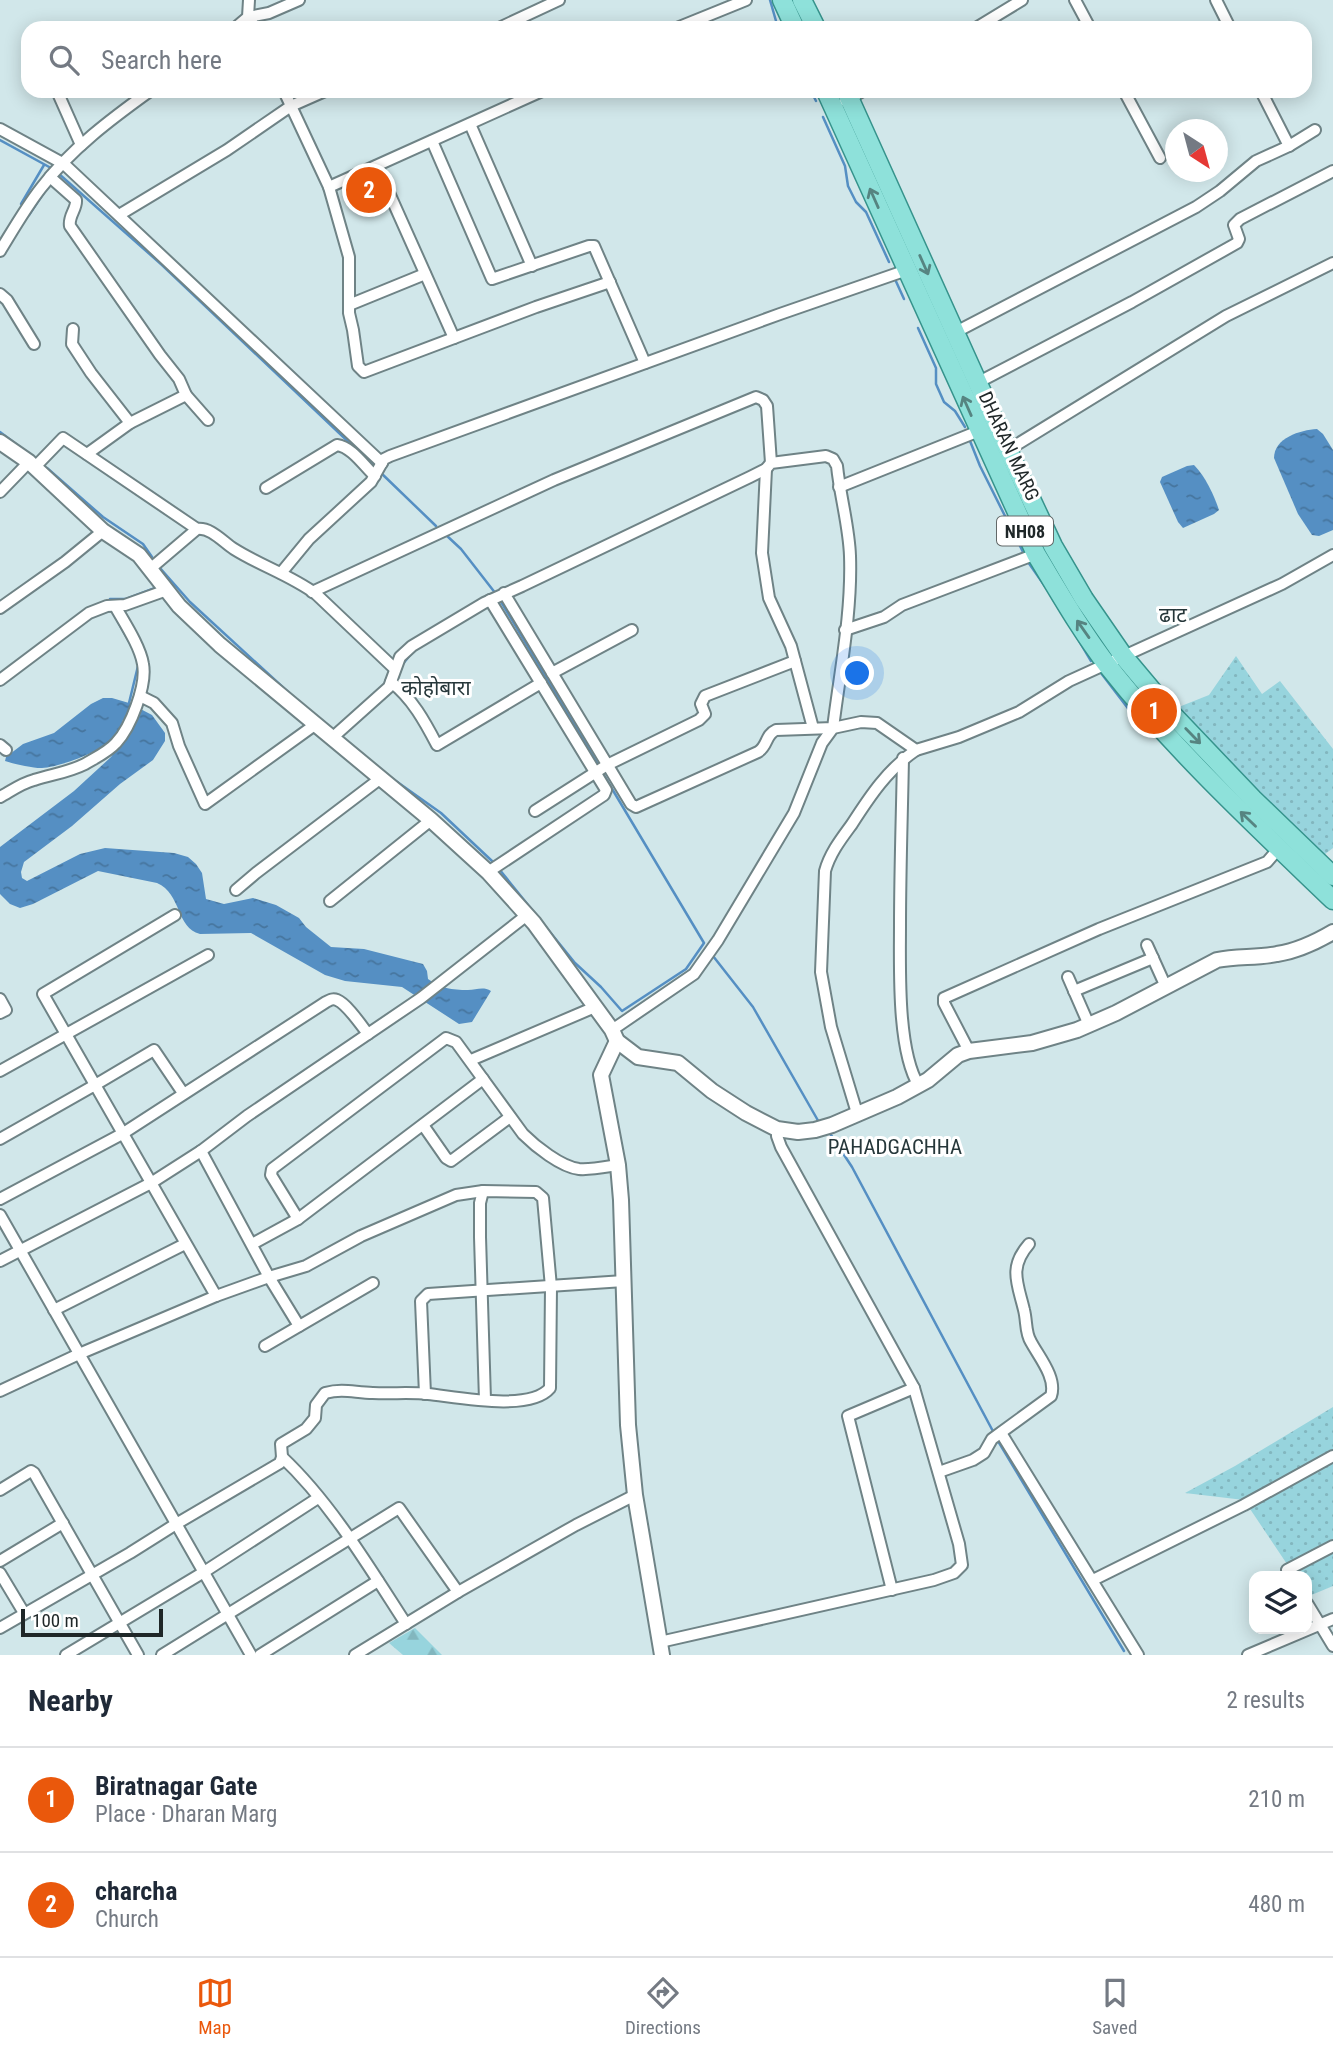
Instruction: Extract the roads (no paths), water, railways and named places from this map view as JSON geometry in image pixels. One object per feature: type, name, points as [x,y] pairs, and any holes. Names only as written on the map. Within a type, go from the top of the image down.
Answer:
[{"type":"main road","points":[[782,0],[792,21]]},
{"type":"main road","points":[[802,0],[812,21]]},
{"type":"main road","name":"DHARAN MARG","points":[[855,98],[954,333],[1053,547],[1084,599],[1124,657],[1171,713],[1253,799],[1333,876]]},
{"type":"main road","name":"DHARAN MARG","points":[[830,99],[1036,554],[1068,607],[1107,665],[1156,723],[1238,809],[1333,900]]},
{"type":"street","points":[[249,0],[248,17],[251,21]]},
{"type":"street","points":[[243,21],[299,0]]},
{"type":"street","points":[[514,21],[559,0]]},
{"type":"street","points":[[694,21],[746,0]]},
{"type":"street","points":[[1075,0],[1086,21]]},
{"type":"street","points":[[1216,0],[1226,21]]},
{"type":"street","points":[[986,21],[1014,2]]},
{"type":"street","points":[[60,98],[81,145]]},
{"type":"street","points":[[0,251],[40,188],[50,177],[81,145],[141,98]]},
{"type":"street","points":[[287,98],[329,187],[349,257],[349,305],[358,366],[364,372],[610,282]]},
{"type":"street","points":[[119,215],[227,150],[291,106],[309,98]]},
{"type":"street","points":[[329,187],[527,98]]},
{"type":"street","points":[[1128,98],[1160,159]]},
{"type":"street","points":[[1265,98],[1289,146]]},
{"type":"street","points":[[470,124],[532,266]]},
{"type":"street","points":[[0,129],[64,164],[382,463]]},
{"type":"street","points":[[954,333],[1196,206],[1256,162],[1315,130]]},
{"type":"street","points":[[432,141],[492,279],[592,246],[599,256],[645,363]]},
{"type":"street","points":[[377,166],[454,338]]},
{"type":"street","points":[[977,383],[1132,303],[1237,243],[1239,239],[1234,225],[1240,219],[1333,171]]},
{"type":"street","points":[[50,177],[76,200],[70,226],[179,379],[186,395],[208,420]]},
{"type":"street","points":[[1008,450],[1226,316],[1333,263]]},
{"type":"street","points":[[281,573],[309,539],[371,482],[382,463],[390,456],[907,270]]},
{"type":"street","points":[[349,305],[425,274]]},
{"type":"street","points":[[0,294],[7,300],[34,344]]},
{"type":"street","points":[[73,329],[72,344],[130,423]]},
{"type":"street","points":[[87,454],[130,423],[186,395]]},
{"type":"street","points":[[313,592],[554,480],[756,397],[763,400],[767,406],[768,466],[762,553],[769,598],[791,646],[813,729]]},
{"type":"street","points":[[839,487],[979,431]]},
{"type":"street","points":[[0,492],[63,438],[197,529],[207,530],[235,550],[301,583],[395,669]]},
{"type":"street","points":[[0,442],[32,465],[103,531],[139,555],[179,606],[220,645],[431,820],[488,872],[527,915],[614,1036],[638,1057],[678,1063],[712,1091],[777,1129],[798,1132],[832,1125],[919,1086],[958,1055],[969,1051],[1032,1043],[1089,1025],[1217,960],[1277,954],[1307,945],[1333,932]]},
{"type":"street","points":[[266,488],[342,445],[374,476]]},
{"type":"street","points":[[332,738],[383,694],[391,682],[400,657],[412,646],[490,600],[768,466],[826,456],[832,459],[837,466],[850,558],[845,630],[833,728],[821,743],[794,813],[718,940],[694,974],[614,1036],[601,1075],[618,1166],[621,1200],[626,1390],[635,1494],[661,1649],[934,1580],[954,1573],[962,1565],[959,1544],[914,1388],[781,1147],[776,1136],[777,1129]]},
{"type":"street","points":[[150,569],[197,529]]},
{"type":"street","points":[[0,608],[103,531]]},
{"type":"street","points":[[845,630],[884,617],[902,605],[1036,554]]},
{"type":"street","points":[[857,1113],[831,1027],[821,972],[825,871],[829,856],[889,772],[916,750],[1000,721],[1069,681],[1282,583],[1333,555]]},
{"type":"street","points":[[0,680],[89,612],[100,607],[125,605],[167,590]]},
{"type":"street","points":[[504,593],[631,804],[636,807],[758,752],[765,747],[772,732],[833,728],[861,722],[877,723],[916,750]]},
{"type":"street","points":[[488,872],[604,794],[606,790],[490,600]]},
{"type":"street","points":[[0,797],[22,784],[57,775],[84,764],[114,746],[127,725],[139,699],[144,676],[141,656],[115,606]]},
{"type":"street","points":[[552,673],[632,630]]},
{"type":"street","points":[[535,811],[607,765],[699,720],[705,714],[701,702],[705,696],[795,661]]},
{"type":"street","points":[[391,682],[422,717],[438,745],[541,683]]},
{"type":"street","points":[[139,699],[154,703],[172,723],[179,746],[205,804],[316,724]]},
{"type":"street","points":[[904,758],[900,989],[907,1052],[912,1075],[919,1086]]},
{"type":"street","points":[[236,890],[381,778]]},
{"type":"street","points":[[330,901],[431,820]]},
{"type":"street","points":[[969,1051],[944,1003],[944,998],[1099,929],[1267,862],[1279,848]]},
{"type":"street","points":[[175,915],[43,993],[216,1297]]},
{"type":"street","points":[[0,1261],[151,1183],[201,1151],[247,1116],[421,999],[527,915]]},
{"type":"street","points":[[1147,945],[1166,987]]},
{"type":"street","points":[[0,1071],[208,956]]},
{"type":"street","points":[[1074,991],[1153,958]]},
{"type":"street","points":[[1068,977],[1089,1025]]},
{"type":"street","points":[[0,999],[6,1010],[0,1013]]},
{"type":"street","points":[[0,1199],[122,1134],[332,999],[338,1000],[368,1034]]},
{"type":"street","points":[[471,1060],[595,1007]]},
{"type":"street","points":[[298,1219],[271,1175],[272,1169],[446,1038],[454,1040],[471,1060],[510,1117],[532,1143],[570,1167],[579,1169],[618,1166]]},
{"type":"street","points":[[0,1139],[153,1050],[183,1093]]},
{"type":"street","points":[[252,1244],[298,1219],[483,1079]]},
{"type":"street","points":[[423,1125],[451,1161],[510,1117]]},
{"type":"street","points":[[201,1151],[269,1277],[299,1326]]},
{"type":"street","points":[[483,1191],[480,1203],[485,1400]]},
{"type":"street","points":[[0,1391],[79,1354],[216,1297],[306,1266],[361,1236],[456,1195],[483,1191],[536,1192],[543,1198],[551,1287],[550,1388],[545,1394],[534,1399],[506,1401],[340,1389],[325,1393],[316,1405],[315,1418],[306,1430],[281,1444],[280,1463],[0,1628]]},
{"type":"street","points":[[0,1215],[251,1655]]},
{"type":"street","points":[[54,1310],[185,1244]]},
{"type":"street","points":[[939,1472],[973,1460],[984,1452],[997,1436],[1047,1400],[1052,1391],[1053,1385],[1048,1373],[1029,1340],[1025,1311],[1016,1282],[1016,1269],[1022,1252],[1029,1244]]},
{"type":"street","points":[[425,1394],[421,1301],[428,1294],[624,1281]]},
{"type":"street","points":[[265,1346],[373,1283]]},
{"type":"street","points":[[892,1590],[848,1416],[914,1388]]},
{"type":"street","points":[[997,1436],[1093,1580],[1138,1655]]},
{"type":"street","points":[[282,1457],[295,1469],[350,1538],[406,1624]]},
{"type":"street","points":[[1093,1580],[1244,1505],[1333,1457]]},
{"type":"street","points":[[0,1490],[32,1472],[138,1655]]},
{"type":"street","points":[[355,1655],[458,1592],[635,1494]]},
{"type":"street","points":[[66,1655],[204,1572],[318,1498]]},
{"type":"street","points":[[162,1655],[399,1508],[458,1592]]},
{"type":"street","points":[[0,1560],[63,1523]]},
{"type":"street","points":[[1288,1571],[1333,1546]]},
{"type":"street","points":[[0,1573],[24,1613]]},
{"type":"street","points":[[260,1655],[378,1581]]},
{"type":"street","points":[[1312,1611],[1333,1646]]},
{"type":"street","points":[[1248,1655],[1333,1619]]},
{"type":"water","points":[[1317,429],[1333,450],[1333,530],[1319,536],[1312,535],[1298,514],[1274,458],[1278,445],[1283,440],[1296,433]]},
{"type":"water","points":[[1194,465],[1209,486],[1219,510],[1183,528],[1160,482],[1162,477]]},
{"type":"water","points":[[103,698],[129,703],[152,715],[165,733],[165,741],[153,760],[24,862],[22,878],[27,881],[80,854],[105,848],[174,853],[188,857],[202,873],[206,899],[224,904],[253,898],[276,905],[299,918],[331,947],[364,949],[423,964],[428,979],[447,988],[482,988],[491,991],[472,1022],[459,1024],[402,987],[345,981],[325,975],[251,933],[200,934],[192,931],[171,895],[157,883],[98,871],[33,904],[20,908],[10,904],[0,894],[0,847],[74,791],[111,757],[128,719],[123,720],[111,741],[82,757],[60,765],[35,768],[5,761],[6,757],[23,744],[54,733]]},
{"type":"waterway","points":[[770,0],[776,21]]},
{"type":"waterway","points":[[823,117],[845,166],[848,186],[856,202],[866,212],[889,262]]},
{"type":"waterway","points":[[0,140],[51,168]]},
{"type":"waterway","points":[[21,204],[44,165]]},
{"type":"waterway","points":[[59,174],[162,265],[357,450]]},
{"type":"waterway","points":[[29,215],[43,194]]},
{"type":"waterway","points":[[894,277],[904,299]]},
{"type":"waterway","points":[[918,328],[936,368],[936,384],[944,402],[955,411],[965,427]]},
{"type":"waterway","points":[[0,432],[32,456]]},
{"type":"waterway","points":[[970,441],[1023,552]]},
{"type":"waterway","points":[[362,454],[372,464]]},
{"type":"waterway","points":[[47,468],[103,517],[143,544],[152,557]]},
{"type":"waterway","points":[[380,472],[436,526]]},
{"type":"waterway","points":[[446,535],[461,549],[496,594]]},
{"type":"waterway","points":[[1028,562],[1049,592]]},
{"type":"waterway","points":[[160,568],[190,602],[300,703]]},
{"type":"waterway","points":[[110,599],[126,599],[155,588]]},
{"type":"waterway","points":[[500,600],[599,766]]},
{"type":"waterway","points":[[118,622],[132,647]]},
{"type":"waterway","points":[[1078,639],[1091,661]]},
{"type":"waterway","points":[[402,665],[411,654]]},
{"type":"waterway","points":[[129,703],[138,666]]},
{"type":"waterway","points":[[1101,673],[1143,728]]},
{"type":"waterway","points":[[499,869],[575,963],[622,1011],[686,969],[704,943],[602,772]]},
{"type":"waterway","points":[[386,774],[441,813],[492,861]]},
{"type":"waterway","points":[[713,956],[753,1007],[820,1124]]},
{"type":"waterway","points":[[829,1132],[852,1167],[995,1435]]},
{"type":"waterway","points":[[998,1441],[1124,1651]]},
{"type":"place","name":"charcha","points":[[369,190]]},
{"type":"place","name":"Biratnagar Gate","points":[[1154,711]]},
{"type":"district","name":"ढाट","points":[[1173,615]]},
{"type":"district","name":"कोहोबारा","points":[[436,688]]},
{"type":"district","name":"PAHADGACHHA","points":[[895,1147]]}]
